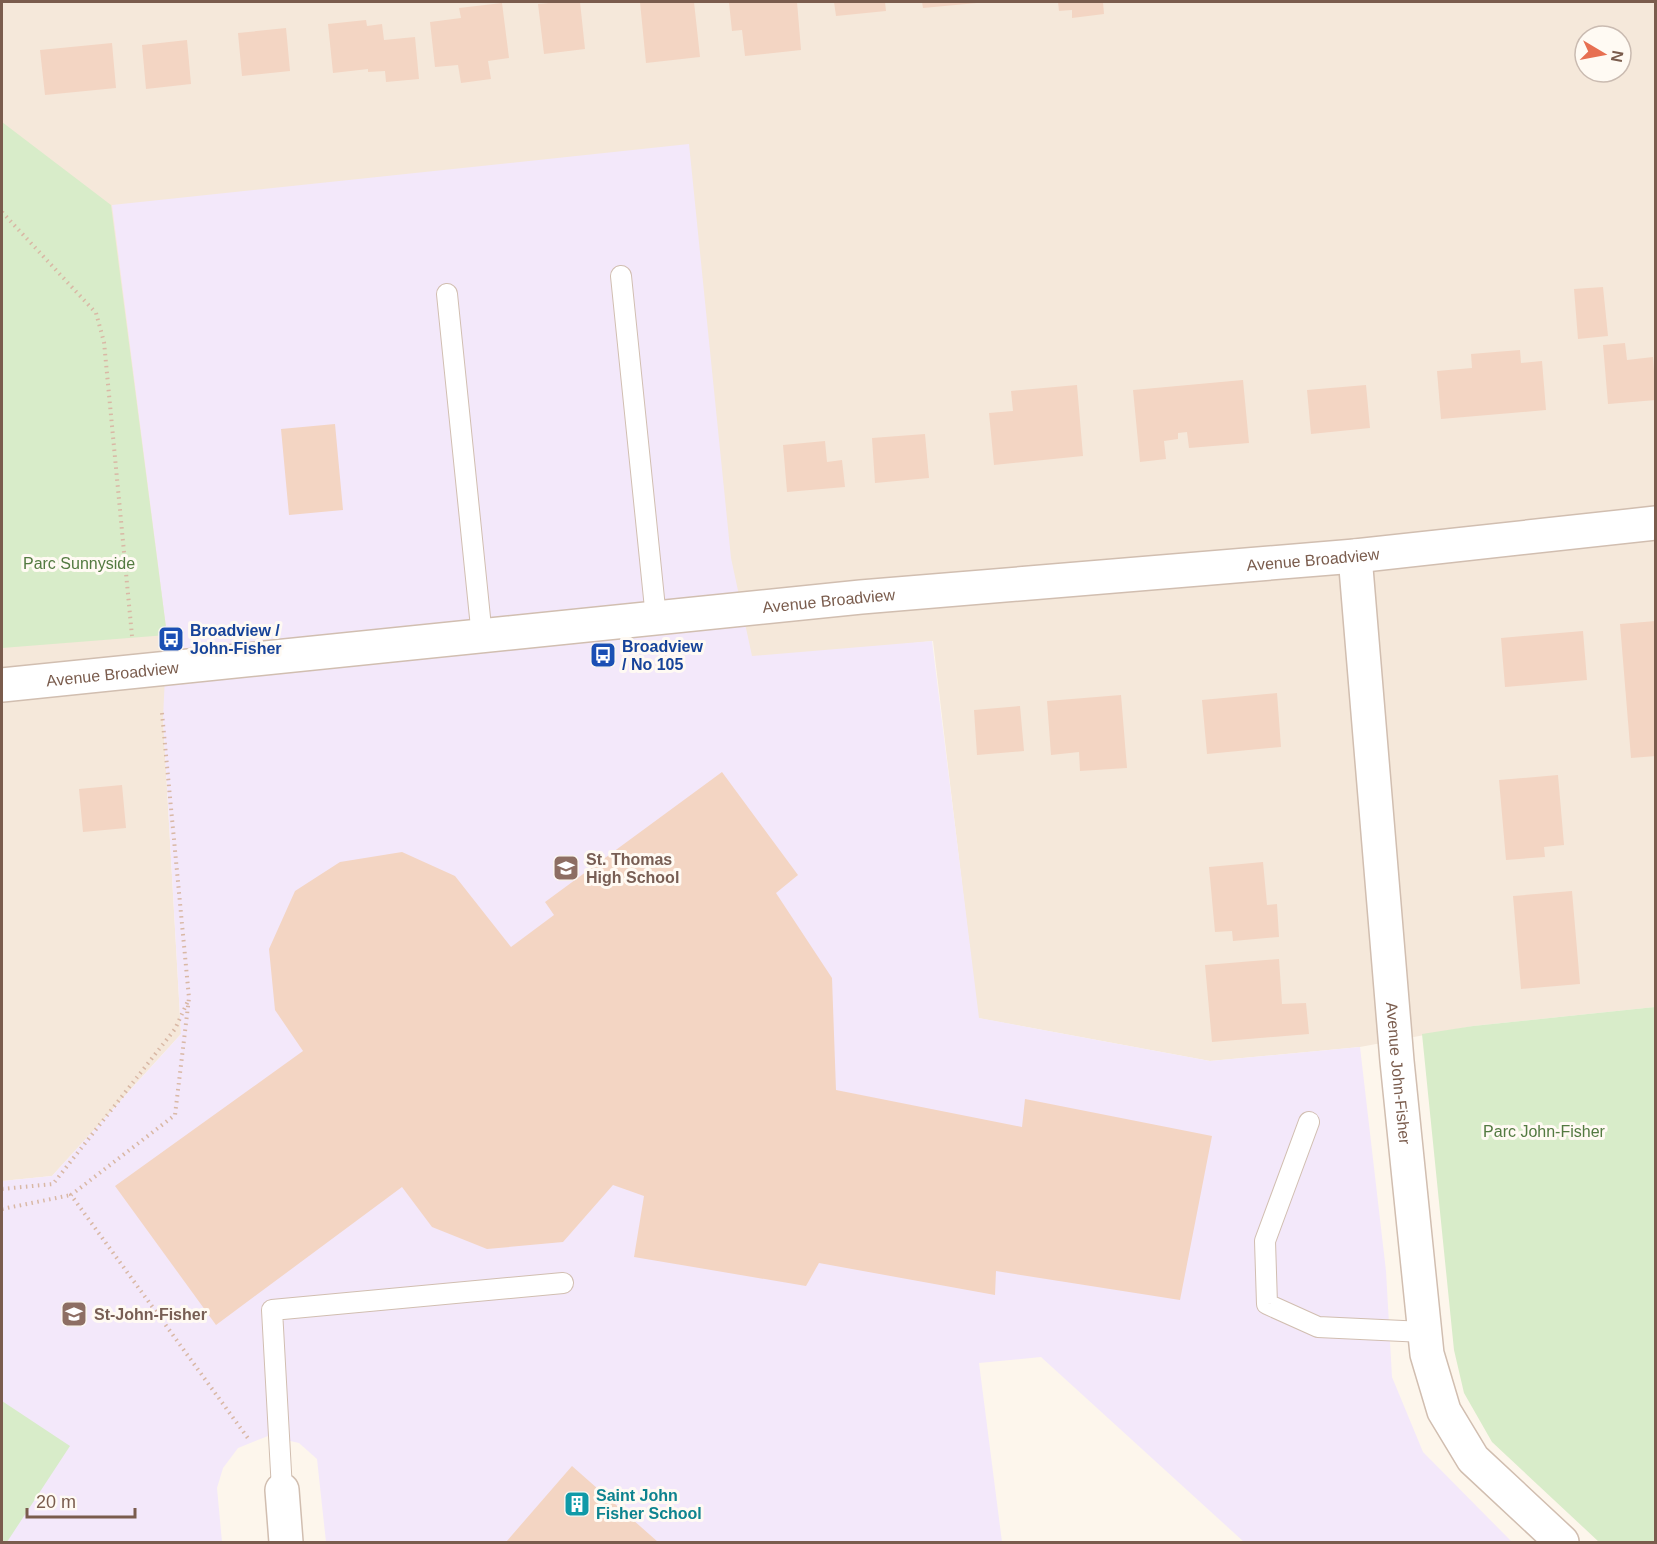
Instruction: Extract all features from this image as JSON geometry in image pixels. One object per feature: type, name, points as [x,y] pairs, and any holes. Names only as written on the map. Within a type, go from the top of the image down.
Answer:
[{"type":"street","name":"Avenue Broadview","points":[[2,685],[873,596],[1355,556],[1656,523]]},
{"type":"street","name":"Avenue John-Fisher","points":[[1355,556],[1397,1061],[1427,1354],[1444,1412],[1473,1459],[1562,1542]]},
{"type":"street","points":[[282,1490],[286,1542]]},
{"type":"lane","points":[[621,276],[656,618]]},
{"type":"lane","points":[[447,294],[482,636]]},
{"type":"lane","points":[[1309,1122],[1265,1241],[1267,1304],[1318,1327],[1424,1332]]},
{"type":"lane","points":[[282,1490],[272,1310],[563,1283]]},
{"type":"path","points":[[2,212],[96,313],[104,342],[132,639]]},
{"type":"path","points":[[2,1209],[71,1195],[175,1115],[189,998],[162,713]]},
{"type":"path","points":[[2,1189],[53,1185],[175,1029],[189,998]]},
{"type":"path","points":[[71,1195],[253,1446]]},
{"type":"shaded area","points":[[2,2],[1655,2],[1655,1007],[1473,1026],[1360,1047],[1210,1061],[978,1018],[933,641],[163,719],[181,1034],[52,1176],[2,1181]]},
{"type":"shaded area","name":"St. Thomas High School","points":[[689,144],[731,558],[752,656],[932,641],[979,1018],[1210,1061],[1360,1047],[1386,1271],[1392,1377],[1423,1452],[1512,1542],[1244,1542],[1041,1357],[979,1363],[1002,1542],[326,1542],[317,1459],[299,1443],[268,1436],[238,1448],[223,1468],[217,1488],[222,1542],[2,1542],[2,1181],[52,1176],[181,1034],[163,718],[167,635],[112,205]]},
{"type":"green space","name":"Parc Sunnyside","points":[[2,122],[111,205],[167,635],[2,648]]},
{"type":"green space","name":"Parc John-Fisher","points":[[1655,1007],[1655,1542],[1599,1542],[1492,1442],[1464,1393],[1454,1350],[1422,1034],[1473,1026]]},
{"type":"green space","points":[[2,1401],[70,1446],[7,1542],[2,1542]]},
{"type":"building","points":[[580,2],[585,49],[544,54],[538,4]]},
{"type":"building","points":[[640,2],[694,2],[700,57],[646,63]]},
{"type":"building","points":[[797,2],[801,50],[745,56],[742,30],[732,31],[729,3]]},
{"type":"building","points":[[834,2],[885,2],[886,11],[836,16]]},
{"type":"building","points":[[922,2],[977,2],[977,3],[923,8]]},
{"type":"building","points":[[1058,2],[1103,2],[1104,14],[1072,18],[1072,10],[1059,11]]},
{"type":"building","points":[[502,3],[509,58],[488,61],[491,79],[461,83],[458,65],[435,67],[430,22],[461,18],[459,8]]},
{"type":"building","points":[[366,20],[367,26],[382,24],[384,40],[415,37],[419,79],[386,82],[385,71],[368,72],[368,69],[333,73],[328,24]]},
{"type":"building","points":[[286,28],[290,71],[242,76],[238,33]]},
{"type":"building","points":[[187,40],[191,84],[146,89],[142,45]]},
{"type":"building","points":[[112,43],[116,88],[45,95],[40,50]]},
{"type":"building","points":[[1603,287],[1608,336],[1578,339],[1574,289]]},
{"type":"building","points":[[1625,343],[1627,360],[1653,357],[1656,400],[1608,404],[1603,345]]},
{"type":"building","points":[[1520,350],[1521,363],[1542,361],[1546,410],[1441,419],[1437,371],[1472,368],[1471,354]]},
{"type":"building","points":[[1243,380],[1249,443],[1189,448],[1187,432],[1178,433],[1178,439],[1164,441],[1166,459],[1140,462],[1133,390]]},
{"type":"building","points":[[1077,385],[1083,456],[994,465],[989,413],[1013,411],[1011,391]]},
{"type":"building","points":[[1366,385],[1370,428],[1311,434],[1307,390]]},
{"type":"building","points":[[335,424],[343,510],[289,515],[281,429]]},
{"type":"building","points":[[925,434],[929,478],[875,483],[872,438]]},
{"type":"building","points":[[825,441],[827,462],[842,460],[845,487],[787,492],[783,445]]},
{"type":"building","points":[[1656,621],[1656,756],[1631,758],[1620,624]]},
{"type":"building","points":[[1583,631],[1587,680],[1505,687],[1501,638]]},
{"type":"building","points":[[1277,693],[1281,747],[1207,754],[1202,700]]},
{"type":"building","points":[[1121,695],[1127,768],[1080,771],[1079,752],[1051,755],[1047,701]]},
{"type":"building","points":[[1020,706],[1024,751],[977,755],[974,710]]},
{"type":"building","points":[[722,772],[798,875],[776,893],[832,978],[836,1090],[1022,1127],[1025,1099],[1212,1136],[1180,1300],[996,1271],[995,1295],[819,1263],[806,1286],[634,1257],[644,1196],[613,1185],[563,1242],[487,1249],[432,1227],[402,1187],[216,1325],[115,1186],[303,1051],[275,1010],[269,949],[295,891],[340,862],[402,852],[455,876],[511,947],[554,915],[545,902]]},
{"type":"building","points":[[1558,775],[1564,845],[1544,847],[1545,857],[1506,860],[1499,780]]},
{"type":"building","points":[[122,785],[126,828],[83,832],[79,789]]},
{"type":"building","points":[[1263,862],[1267,905],[1277,904],[1279,937],[1233,941],[1232,931],[1215,932],[1209,867]]},
{"type":"building","points":[[1572,891],[1580,984],[1521,989],[1513,896]]},
{"type":"building","points":[[1279,959],[1282,1004],[1306,1003],[1309,1034],[1212,1042],[1205,965]]},
{"type":"building","name":"Saint John Fisher School","points":[[572,1466],[658,1542],[506,1542]]},
{"type":"place","name":"Broadview / John-Fisher","points":[[171,639]]},
{"type":"place","name":"Broadview / No 105","points":[[603,655]]},
{"type":"place","name":"St. Thomas High School","points":[[566,868]]},
{"type":"place","name":"St-John-Fisher","points":[[74,1314]]},
{"type":"place","name":"Saint John Fisher School","points":[[577,1504]]}]
